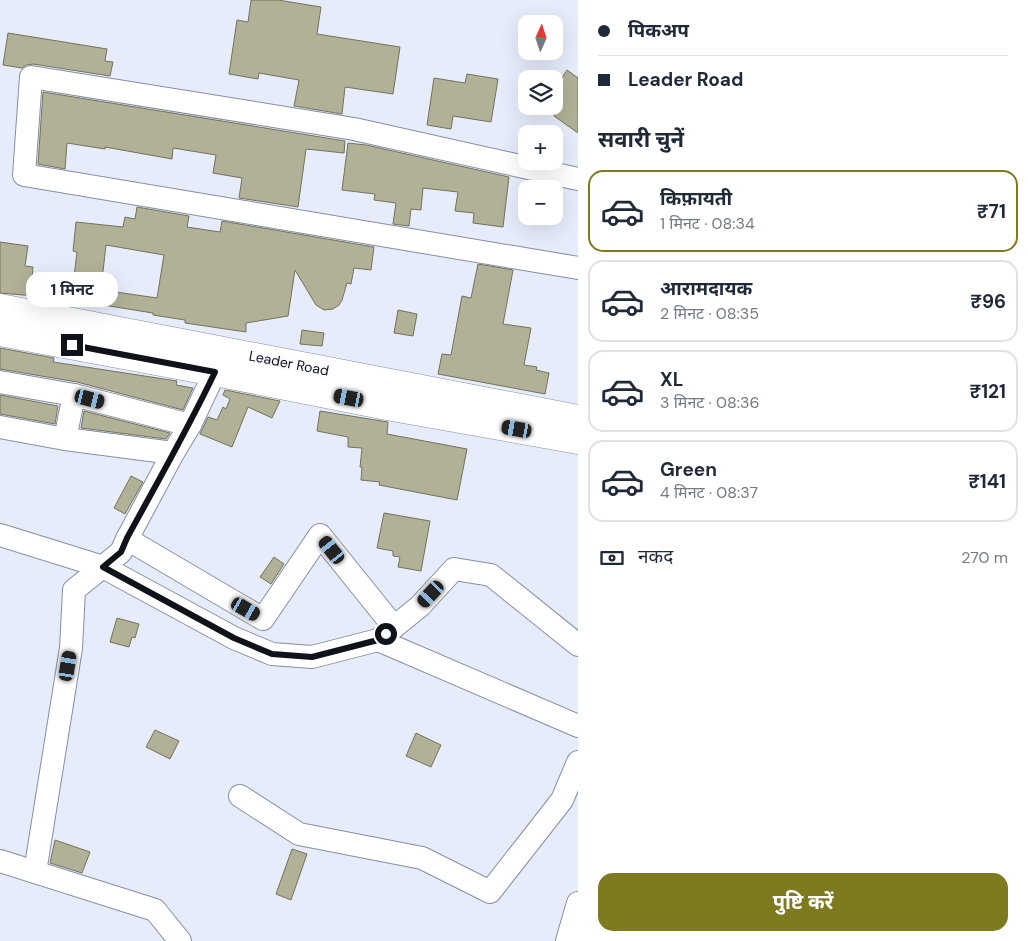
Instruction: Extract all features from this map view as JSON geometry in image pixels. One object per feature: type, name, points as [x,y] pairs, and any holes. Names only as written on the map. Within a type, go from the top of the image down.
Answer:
[{"type":"main road","name":"Leader Road","points":[[0,308],[578,419]]},
{"type":"main road","name":"Leader Road","points":[[0,332],[387,406],[578,440]]},
{"type":"street","points":[[578,179],[354,129],[31,77],[24,175],[578,268]]},
{"type":"street","points":[[36,872],[71,648],[74,590],[121,552],[173,453],[190,425],[215,372]]},
{"type":"street","points":[[0,382],[74,395],[190,425]]},
{"type":"street","points":[[65,439],[74,395]]},
{"type":"street","points":[[0,427],[65,439],[173,453]]},
{"type":"street","points":[[0,535],[103,567],[234,638],[272,654],[312,657],[386,634],[420,606],[454,569],[491,575],[578,645]]},
{"type":"street","points":[[127,538],[263,619],[320,535],[386,634],[578,726]]},
{"type":"street","points":[[240,796],[299,834],[422,858],[490,892],[562,800],[578,762]]},
{"type":"street","points":[[0,861],[155,910],[180,941]]},
{"type":"street","points":[[571,939],[578,903]]},
{"type":"building","points":[[251,0],[278,0],[321,7],[317,34],[400,47],[393,94],[345,87],[342,114],[294,106],[299,80],[259,73],[258,79],[229,74],[237,20],[248,22]]},
{"type":"building","points":[[8,33],[107,49],[105,61],[113,62],[110,76],[33,64],[22,68],[3,65]]},
{"type":"building","points":[[567,70],[578,78],[578,133],[554,116],[563,115],[563,76]]},
{"type":"building","points":[[467,74],[498,79],[491,122],[453,116],[451,129],[427,125],[434,78],[465,83]]},
{"type":"building","points":[[43,92],[345,141],[344,153],[306,149],[298,207],[239,198],[242,178],[213,173],[216,155],[173,148],[172,159],[105,147],[105,149],[67,143],[65,169],[38,164]]},
{"type":"building","points":[[348,143],[366,145],[509,177],[503,227],[473,223],[474,213],[455,211],[458,192],[423,188],[421,210],[411,209],[409,226],[393,224],[396,203],[374,200],[375,194],[342,190]]},
{"type":"building","points":[[137,207],[189,216],[187,227],[220,232],[222,221],[374,247],[371,270],[354,268],[351,284],[347,283],[339,305],[333,309],[324,310],[316,305],[295,270],[288,316],[246,323],[246,332],[185,323],[185,320],[153,315],[153,313],[78,300],[35,294],[35,296],[0,293],[0,242],[28,246],[25,266],[33,267],[32,278],[73,285],[77,252],[73,251],[76,222],[123,227],[125,217],[135,219]],"holes":[[[106,245],[164,255],[157,298],[101,289]]]},
{"type":"building","points":[[478,264],[513,270],[503,324],[531,328],[524,365],[537,367],[536,370],[549,373],[545,394],[438,374],[442,354],[451,355],[462,296],[471,298]]},
{"type":"building","points":[[398,310],[417,314],[413,336],[394,333]]},
{"type":"building","points":[[302,330],[324,333],[322,346],[300,344]]},
{"type":"building","points":[[0,348],[54,358],[53,362],[177,381],[176,385],[193,388],[183,410],[77,382],[0,369]]},
{"type":"building","points":[[225,390],[280,401],[272,418],[248,407],[232,447],[200,434],[208,417],[217,420],[223,407],[226,409],[230,399],[223,395]]},
{"type":"building","points":[[0,395],[58,406],[55,424],[0,414]]},
{"type":"building","points":[[84,411],[170,433],[166,439],[81,428]]},
{"type":"building","points":[[320,411],[388,422],[387,434],[467,449],[457,500],[379,485],[380,482],[361,480],[362,448],[348,447],[348,437],[317,431]]},
{"type":"building","points":[[131,476],[143,482],[125,514],[114,508]]},
{"type":"building","points":[[384,513],[430,521],[421,571],[398,567],[400,557],[393,556],[393,551],[377,548]]},
{"type":"building","points":[[274,557],[284,564],[271,584],[260,577]]},
{"type":"building","points":[[117,618],[139,624],[135,638],[132,637],[129,647],[110,642]]},
{"type":"building","points":[[155,730],[179,741],[170,759],[146,747]]},
{"type":"building","points":[[416,733],[441,745],[431,767],[406,756]]},
{"type":"building","points":[[55,840],[90,852],[82,873],[50,863]]},
{"type":"building","points":[[292,849],[307,854],[291,900],[276,894]]},
{"type":"route","points":[[72,345],[215,372],[190,425],[173,453],[121,552],[103,567],[234,638],[272,654],[312,657],[378,640],[386,634]]}]
